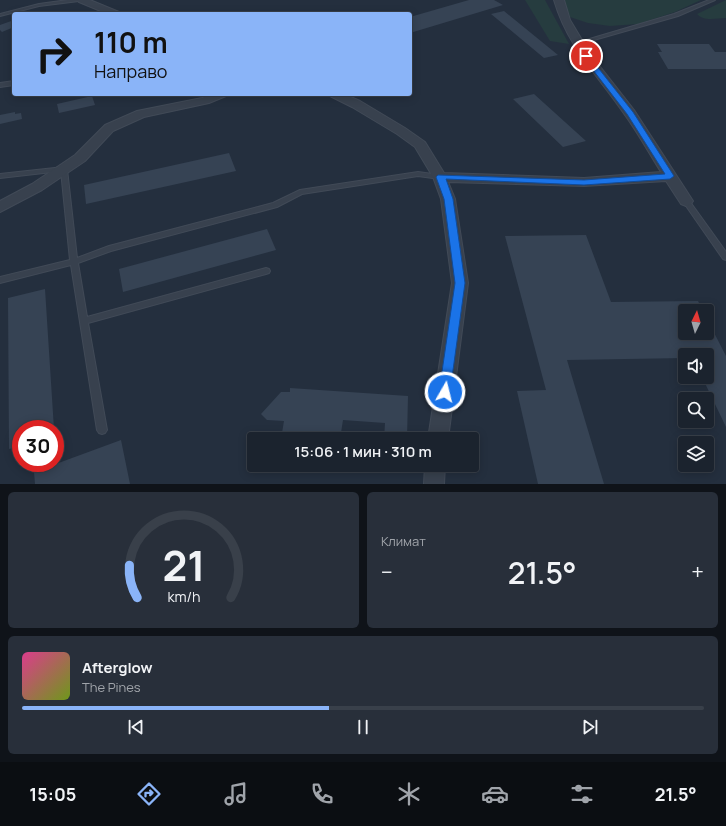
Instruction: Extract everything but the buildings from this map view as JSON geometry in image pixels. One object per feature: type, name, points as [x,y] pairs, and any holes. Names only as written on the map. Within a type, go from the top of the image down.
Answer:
[{"type":"street","points":[[80,0],[111,12]]},
{"type":"street","points":[[559,0],[565,20],[586,56],[630,113],[686,201]]},
{"type":"street","points":[[0,207],[37,187],[80,158],[109,128],[141,114],[204,101],[217,96]]},
{"type":"street","points":[[338,96],[356,104],[401,131],[420,145],[440,177],[448,199],[460,283],[439,432]]},
{"type":"street","points":[[440,177],[584,182],[670,176]]},
{"type":"street","points":[[434,484],[435,472]]},
{"type":"lane","points":[[0,15],[39,5],[80,0]]},
{"type":"lane","points":[[578,43],[676,15],[713,0]]},
{"type":"lane","points":[[0,85],[12,83]]},
{"type":"lane","points":[[0,176],[64,168],[74,262],[102,430]]},
{"type":"lane","points":[[0,280],[74,262],[109,249],[275,205],[300,192],[418,174],[440,177]]},
{"type":"lane","points":[[686,201],[726,257]]},
{"type":"lane","points":[[84,321],[266,272]]},
{"type":"green space","points":[[525,0],[545,0],[569,44],[550,41]]},
{"type":"green space","points":[[563,0],[701,0],[675,12],[638,24],[610,26],[588,23],[570,17]]},
{"type":"green space","points":[[726,0],[726,18],[707,19],[697,14]]},
{"type":"route","points":[[445,392],[460,283],[448,199],[440,177],[584,182],[670,176],[630,113],[586,56]]}]
